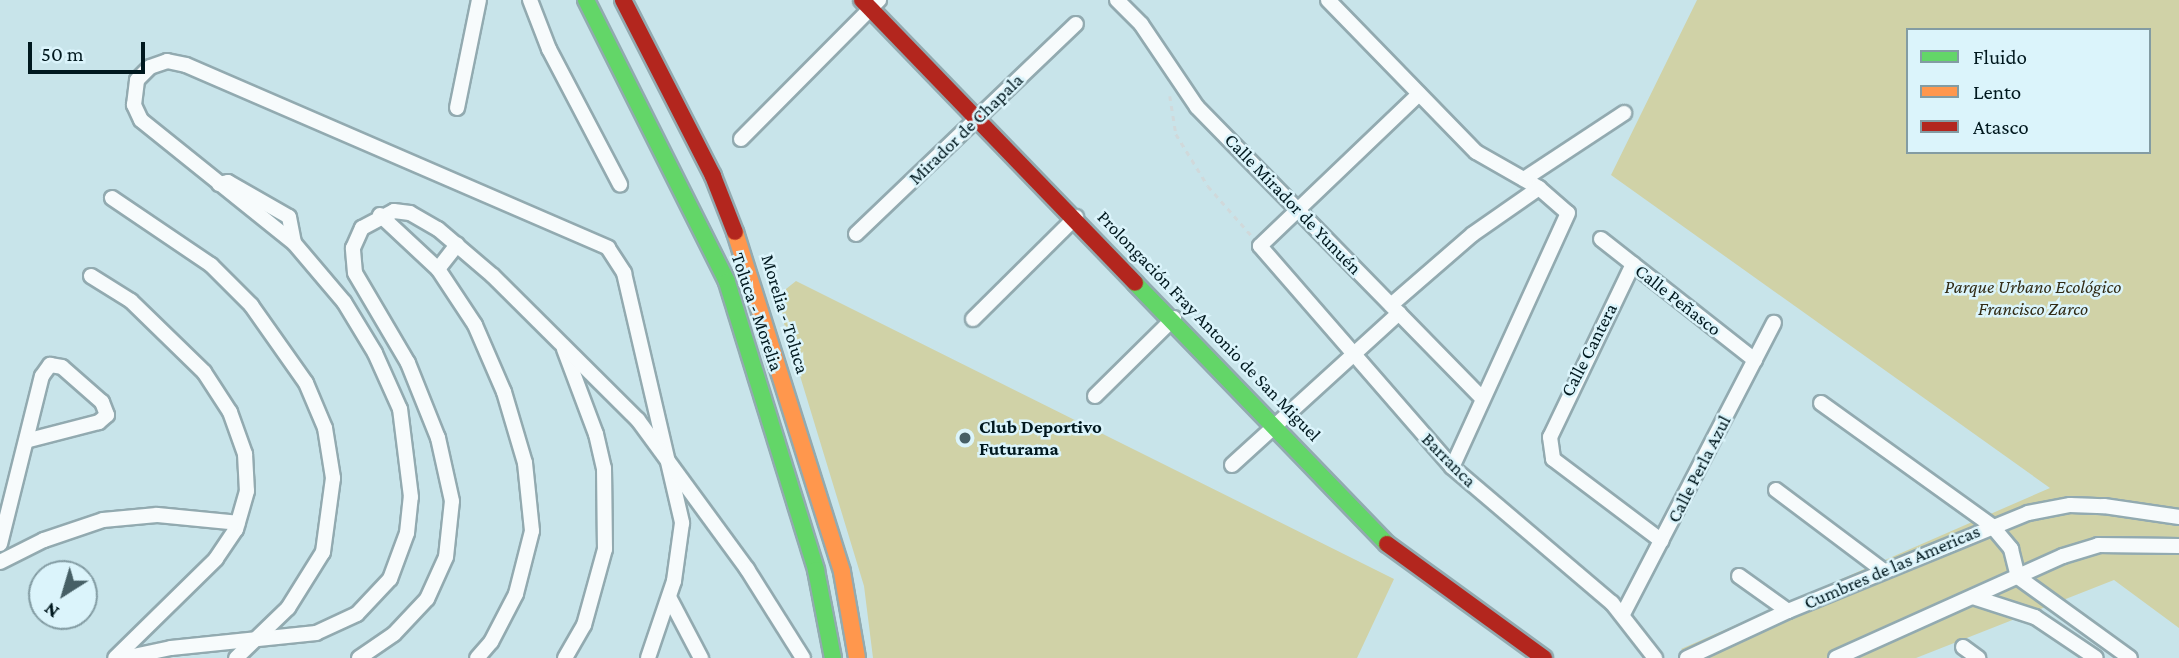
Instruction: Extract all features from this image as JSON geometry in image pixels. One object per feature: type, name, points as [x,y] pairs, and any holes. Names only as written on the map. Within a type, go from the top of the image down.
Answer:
[{"type":"main road","name":"Toluca - Morelia","points":[[586,0],[727,282],[816,570],[833,658]]},
{"type":"main road","points":[[613,0],[664,104],[713,176]]},
{"type":"main road","name":"Morelia - Toluca","points":[[623,0],[713,176],[749,267],[842,572],[857,658]]},
{"type":"main road","name":"Prolongación Fray Antonio de San Miguel","points":[[870,3],[1392,549],[1544,658]]},
{"type":"street","points":[[457,108],[479,0]]},
{"type":"street","points":[[530,0],[549,49],[620,184]]},
{"type":"street","name":"Calle Mirador de Yunuén","points":[[1118,0],[1141,24],[1197,107],[1299,208],[1482,398]]},
{"type":"street","points":[[1328,0],[1476,152],[1566,206],[1568,220],[1482,398],[1452,467]]},
{"type":"street","points":[[741,139],[870,3]]},
{"type":"street","name":"Mirador de Chapala","points":[[856,234],[1076,24]]},
{"type":"street","points":[[124,658],[171,648],[256,642],[316,633],[356,614],[390,579],[407,533],[411,496],[400,409],[375,353],[344,302],[294,243],[289,217],[228,182],[218,184],[141,120],[134,105],[137,79],[150,67],[167,61],[186,65],[608,248],[624,273],[673,471],[682,523],[670,599],[648,658]]},
{"type":"street","points":[[1260,246],[1419,94]]},
{"type":"street","points":[[1524,179],[1624,113]]},
{"type":"street","points":[[1232,465],[1352,357],[1395,309],[1473,234],[1539,188]]},
{"type":"street","points":[[112,198],[211,265],[251,305],[306,383],[325,428],[333,478],[323,552],[288,608],[256,642],[236,658]]},
{"type":"street","points":[[359,658],[394,634],[427,599],[446,557],[452,501],[438,438],[408,363],[355,273],[353,248],[362,228],[380,215],[394,211],[410,213],[457,245],[638,419],[673,471],[747,569],[803,658]]},
{"type":"street","points":[[380,215],[438,269],[475,325],[504,392],[525,463],[532,531],[516,594],[491,642],[477,658]]},
{"type":"street","points":[[973,318],[1076,217]]},
{"type":"street","name":"Calle Peñasco","points":[[1601,239],[1755,360]]},
{"type":"street","points":[[438,269],[457,245]]},
{"type":"street","name":"Barranca","points":[[1260,246],[1352,357],[1452,467],[1623,614],[1655,658]]},
{"type":"street","name":"Calle Cantera","points":[[1633,264],[1550,437],[1553,459],[1662,541]]},
{"type":"street","points":[[91,276],[131,301],[169,333],[204,372],[230,412],[244,454],[247,491],[238,523],[216,559],[115,658]]},
{"type":"street","points":[[1095,396],[1174,318]]},
{"type":"street","name":"Calle Perla Azul","points":[[1623,614],[1774,323]]},
{"type":"street","points":[[562,345],[585,403],[604,468],[605,549],[584,625],[565,658]]},
{"type":"street","points":[[0,544],[29,440],[42,376],[50,365],[62,367],[102,402],[107,415],[99,422],[29,440]]},
{"type":"street","points":[[585,403],[604,385]]},
{"type":"street","points":[[1821,403],[1992,526],[2011,548],[2018,577],[2130,658]]},
{"type":"street","points":[[1776,490],[1884,571]]},
{"type":"street","name":"Cumbres de las Americas","points":[[1687,658],[1788,611],[1992,526],[2051,508],[2105,506],[2179,517]]},
{"type":"street","points":[[0,562],[44,540],[103,520],[157,515],[238,523]]},
{"type":"street","points":[[1836,658],[1971,597],[2098,545],[2179,546]]},
{"type":"street","points":[[1739,576],[1788,611]]},
{"type":"street","points":[[1971,597],[2035,617],[2096,658]]},
{"type":"street","points":[[670,599],[701,658]]},
{"type":"street","points":[[1963,647],[1978,658]]},
{"type":"path","points":[[1170,93],[1176,134],[1208,186],[1260,246]]},
{"type":"green space","name":"Parque Urbano Ecológico Francisco Zarco","points":[[1697,0],[2179,0],[2179,628],[2114,580],[1916,658],[1690,658],[1681,649],[2050,488],[1611,175]]},
{"type":"green space","name":"Club Deportivo Futurama","points":[[796,281],[1394,579],[1357,658],[873,658],[864,586],[776,297]]},
{"type":"traffic: fast","points":[[586,0],[727,282],[816,570],[833,658]]},
{"type":"traffic: fast","points":[[1135,283],[1387,544]]},
{"type":"traffic: slow","points":[[735,232],[842,572],[857,658]]},
{"type":"traffic: jam","points":[[623,0],[713,176],[735,232]]},
{"type":"traffic: jam","points":[[862,0],[1135,283]]},
{"type":"traffic: jam","points":[[1387,544],[1544,658]]},
{"type":"place","name":"Club Deportivo Futurama","points":[[965,438]]}]
